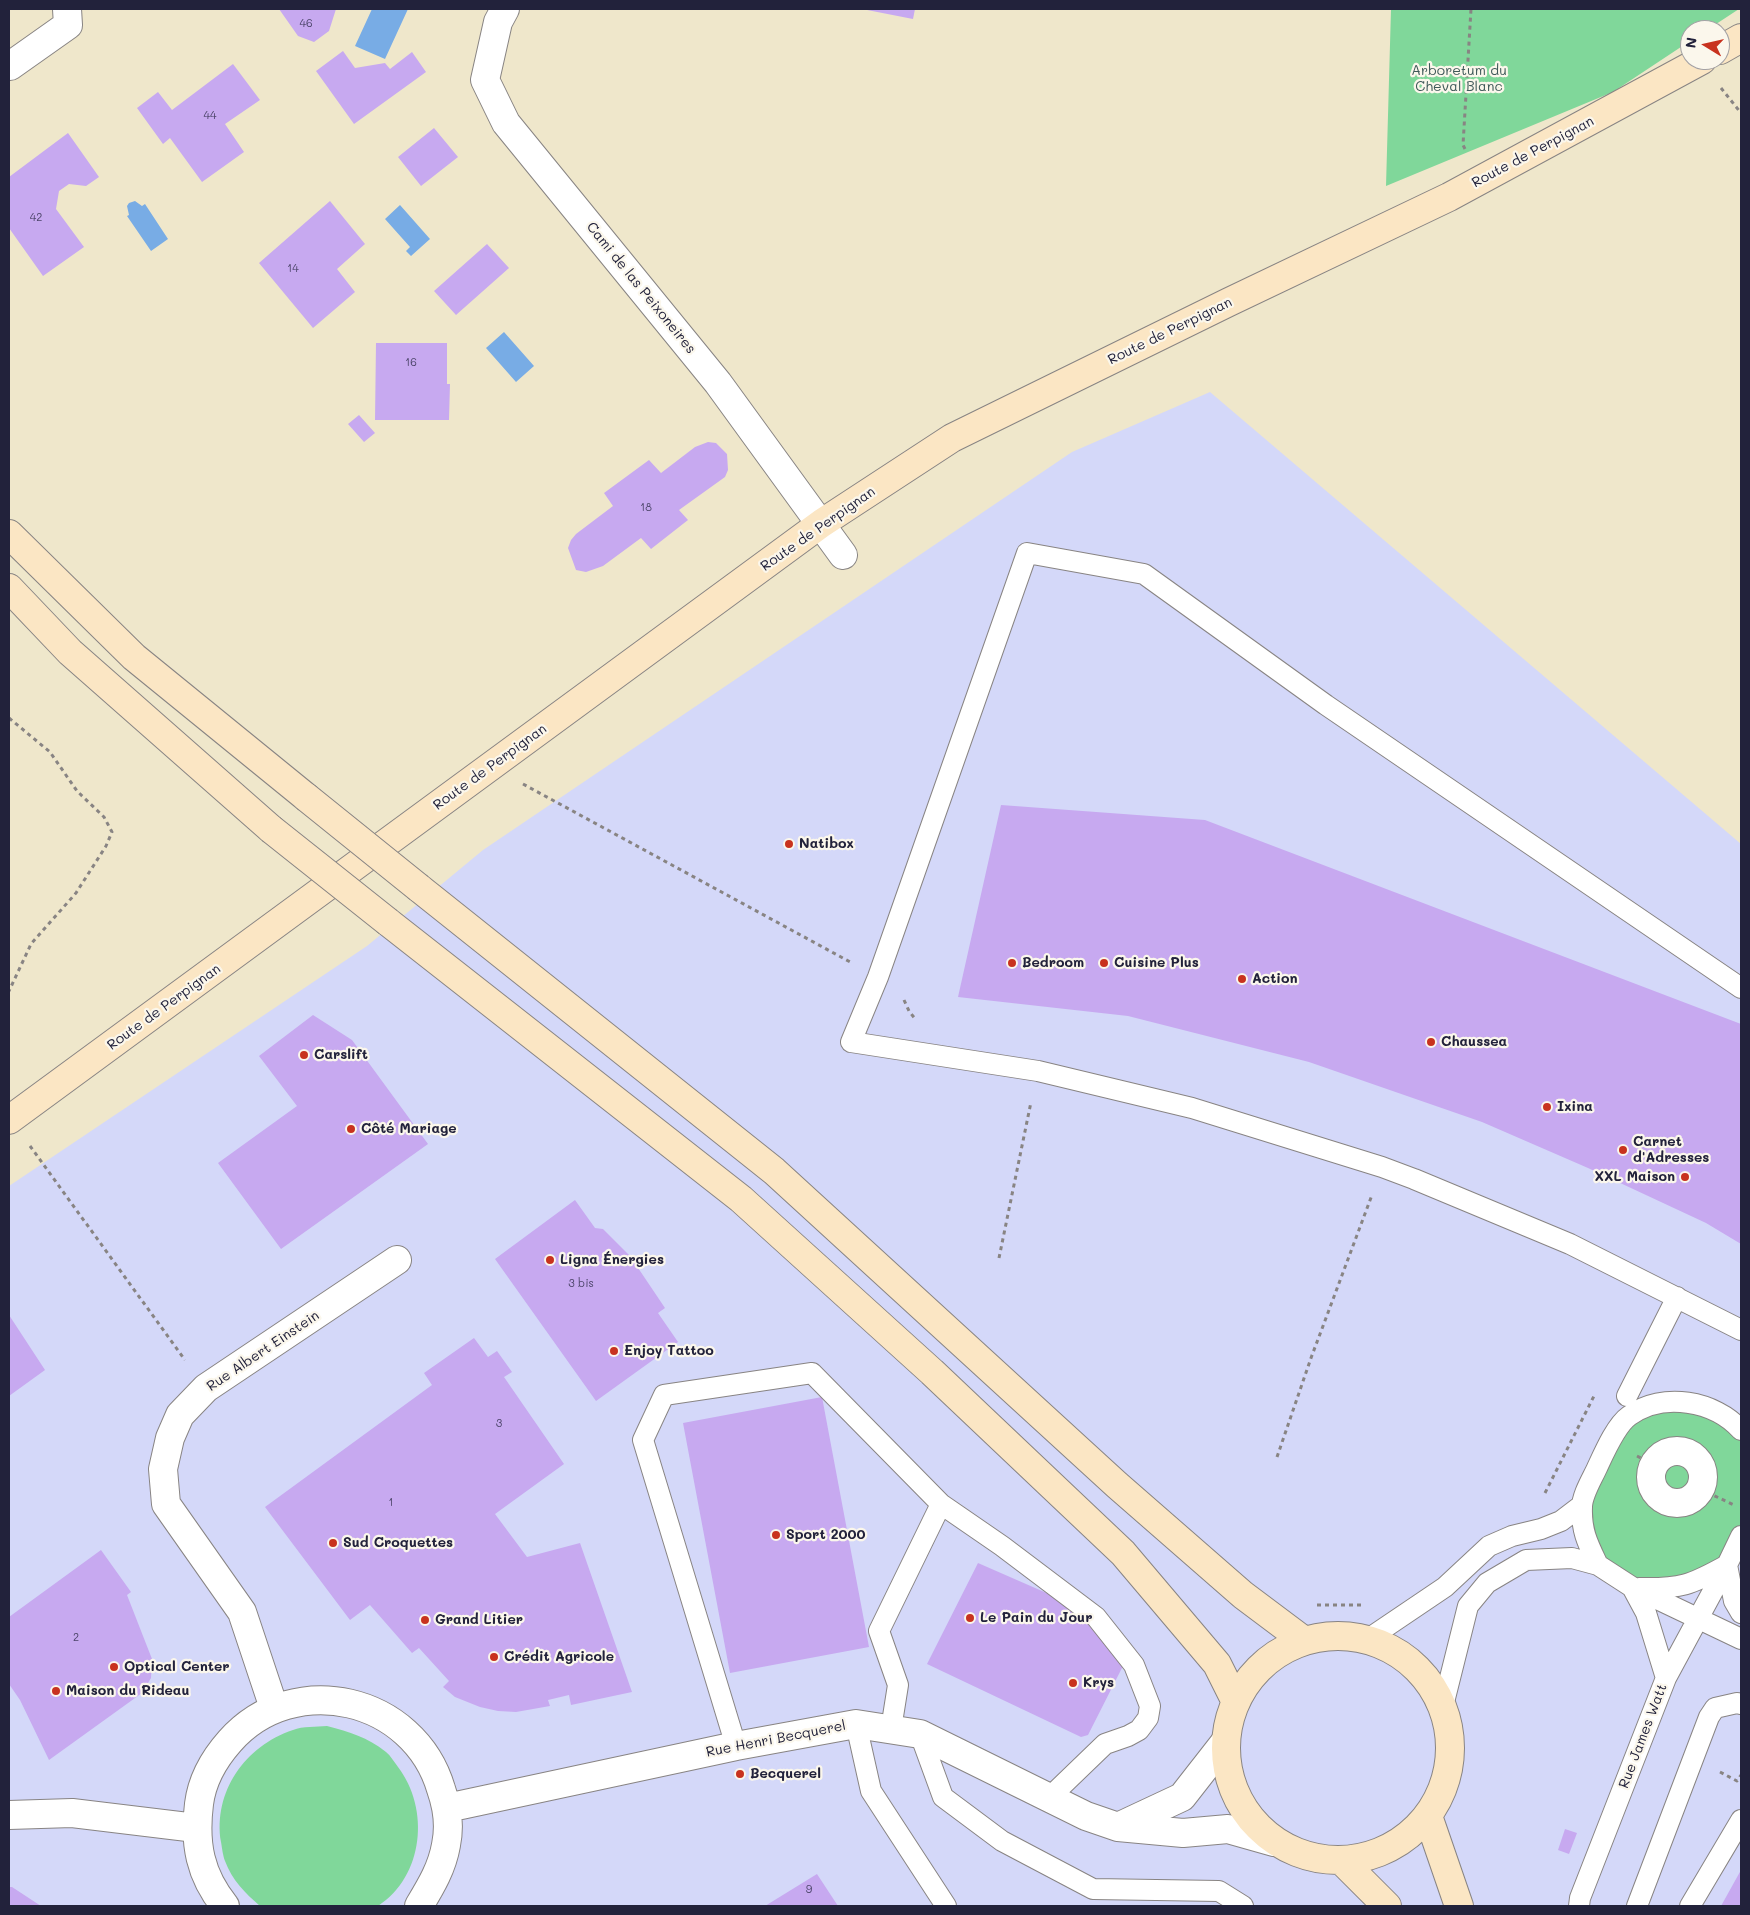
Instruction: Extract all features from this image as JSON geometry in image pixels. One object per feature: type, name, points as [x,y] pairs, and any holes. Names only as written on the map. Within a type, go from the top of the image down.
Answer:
[{"type":"main road","points":[[1730,44],[1741,38]]},
{"type":"main road","name":"Route de Perpignan","points":[[9,1120],[822,524],[952,438],[1480,181],[1684,70]]},
{"type":"main road","points":[[9,534],[134,657],[419,888],[774,1171],[1124,1492],[1243,1595],[1303,1640]]},
{"type":"main road","points":[[9,588],[70,652],[271,829],[741,1199],[932,1372],[1123,1553],[1217,1664],[1235,1700]]},
{"type":"main road","points":[[1336,1635],[1368,1639],[1398,1652],[1423,1673],[1443,1706],[1451,1744],[1446,1782],[1428,1816],[1405,1840],[1375,1855],[1343,1862],[1307,1857],[1274,1842],[1247,1815],[1230,1780],[1225,1742],[1228,1721],[1235,1700],[1252,1674],[1276,1654],[1303,1640],[1336,1635]]},
{"type":"main road","points":[[1428,1816],[1459,1906]]},
{"type":"main road","points":[[1343,1862],[1388,1906]]},
{"type":"street","points":[[10,66],[68,25],[67,9]]},
{"type":"street","name":"Cami de las Peixoneires","points":[[505,9],[498,22],[485,80],[506,123],[718,383],[843,555]]},
{"type":"street","name":"Rue Albert Einstein","points":[[274,1708],[242,1612],[166,1504],[163,1469],[170,1438],[180,1415],[206,1388],[397,1260]]},
{"type":"street","points":[[225,1906],[214,1892],[200,1862],[196,1828],[200,1790],[216,1756],[242,1728],[274,1708],[311,1699],[349,1702],[385,1716],[415,1740],[436,1772],[447,1808],[447,1844],[437,1878],[419,1906]]},
{"type":"street","name":"Rue Henri Becquerel","points":[[447,1808],[736,1746],[856,1724],[920,1734],[1086,1816],[1118,1827],[1184,1832],[1228,1829],[1274,1842]]},
{"type":"street","points":[[1118,1827],[1182,1797],[1225,1742]]},
{"type":"street","points":[[9,1814],[72,1813],[196,1828]]},
{"type":"lane","points":[[1741,988],[1326,706],[1144,574],[1027,553],[878,977],[851,1042],[1038,1071],[1192,1108],[1382,1167],[1561,1241],[1741,1330]]},
{"type":"lane","points":[[1627,1396],[1677,1297]]},
{"type":"lane","points":[[736,1746],[643,1440],[664,1395],[812,1373],[940,1504],[1002,1546],[1096,1617],[1134,1664],[1150,1706],[1148,1718],[1138,1730],[1128,1736],[1105,1744],[1050,1797]]},
{"type":"lane","points":[[1598,1565],[1584,1534],[1582,1505],[1602,1458],[1619,1428],[1629,1416],[1663,1403],[1688,1401],[1717,1412],[1733,1421],[1741,1430]]},
{"type":"lane","points":[[891,1729],[898,1685],[879,1630],[940,1504]]},
{"type":"lane","points":[[1368,1639],[1445,1587],[1489,1546],[1512,1536],[1541,1529],[1561,1521],[1582,1505]]},
{"type":"lane","points":[[1666,1678],[1699,1619],[1741,1536]]},
{"type":"lane","name":"Rue James Watt","points":[[1443,1706],[1468,1606],[1487,1583],[1526,1560],[1572,1558],[1598,1565],[1632,1587],[1646,1613],[1666,1678],[1580,1898],[1579,1906]]},
{"type":"lane","points":[[1632,1587],[1666,1588],[1684,1586],[1701,1580],[1727,1565]]},
{"type":"lane","points":[[1727,1565],[1734,1600],[1741,1613]]},
{"type":"lane","points":[[1632,1587],[1741,1639]]},
{"type":"lane","points":[[1637,1906],[1709,1717],[1715,1708],[1737,1703],[1741,1704]]},
{"type":"lane","points":[[856,1724],[871,1791],[946,1906]]},
{"type":"lane","points":[[920,1734],[943,1797],[1002,1841],[1093,1890],[1219,1891],[1243,1906]]},
{"type":"lane","points":[[1690,1906],[1741,1820]]},
{"type":"path","points":[[1471,9],[1463,145],[1480,181]]},
{"type":"path","points":[[9,718],[50,752],[77,792],[104,817],[112,832],[106,846],[76,893],[31,944],[9,991]]},
{"type":"path","points":[[518,781],[878,977],[901,991],[909,1011],[921,1024]]},
{"type":"path","points":[[999,1258],[1038,1071]]},
{"type":"path","points":[[28,1144],[206,1388]]},
{"type":"path","points":[[1277,1457],[1311,1358],[1382,1167]]},
{"type":"path","points":[[1542,1498],[1595,1393]]},
{"type":"path","points":[[1700,1489],[1741,1509]]},
{"type":"path","points":[[1313,1605],[1365,1605]]},
{"type":"shaded area","points":[[1210,392],[1741,844],[1741,1906],[9,1906],[9,1186],[367,946],[483,850],[1072,452]]},
{"type":"green space","name":"Arboretum du Cheval Blanc","points":[[1391,9],[1739,9],[1722,20],[1680,20],[1680,48],[1613,92],[1386,186]]},
{"type":"green space","points":[[1688,1401],[1741,1430],[1741,1536],[1727,1565],[1632,1587],[1583,1534],[1602,1458],[1619,1428]]},
{"type":"green space","points":[[327,1726],[372,1742],[388,1754],[398,1767],[408,1784],[415,1802],[418,1822],[413,1860],[405,1878],[393,1893],[378,1906],[260,1906],[235,1880],[224,1857],[220,1823],[222,1806],[228,1789],[236,1773],[260,1747],[276,1737],[297,1729]]},
{"type":"water","points":[[372,9],[408,9],[385,59],[355,46]]},
{"type":"water","points":[[135,201],[142,206],[145,204],[168,239],[151,251],[127,216],[129,215],[127,206]]},
{"type":"water","points":[[400,205],[430,239],[411,256],[406,251],[410,247],[385,219]]},
{"type":"water","points":[[504,332],[534,366],[516,382],[486,348]]},
{"type":"building","points":[[279,9],[336,9],[329,31],[314,42],[298,36]]},
{"type":"building","points":[[862,9],[915,9],[913,19]]},
{"type":"building","points":[[343,51],[355,68],[385,63],[390,69],[412,52],[426,72],[354,124],[316,71]]},
{"type":"building","points":[[233,64],[260,100],[225,124],[244,152],[202,182],[170,138],[163,144],[137,108],[158,92],[172,110]]},
{"type":"building","points":[[434,128],[458,157],[421,186],[398,157]]},
{"type":"building","points":[[68,133],[99,177],[86,186],[69,184],[59,191],[56,209],[84,247],[43,276],[9,228],[9,177]]},
{"type":"building","points":[[330,201],[365,244],[337,269],[355,292],[313,328],[259,263]]},
{"type":"building","points":[[487,244],[509,268],[456,315],[434,291]]},
{"type":"building","points":[[376,343],[447,343],[447,384],[450,384],[449,420],[375,420]]},
{"type":"building","points":[[359,415],[375,433],[364,442],[348,424]]},
{"type":"building","points":[[708,442],[716,443],[727,454],[728,470],[725,477],[679,510],[688,520],[651,549],[641,538],[603,566],[586,572],[576,570],[568,548],[576,534],[613,506],[604,493],[649,460],[661,473],[695,447]]},
{"type":"building","points":[[1001,805],[1205,820],[1741,1024],[1741,1244],[1706,1223],[1588,1168],[1482,1122],[1309,1062],[1128,1016],[958,997]]},
{"type":"building","points":[[313,1015],[352,1040],[428,1144],[281,1249],[218,1163],[297,1106],[259,1056]]},
{"type":"building","points":[[575,1200],[595,1228],[603,1229],[630,1256],[665,1308],[658,1313],[678,1342],[596,1401],[495,1259]]},
{"type":"building","points":[[9,1315],[45,1370],[9,1396]]},
{"type":"building","points":[[474,1338],[488,1357],[497,1351],[512,1372],[504,1377],[564,1464],[495,1514],[527,1557],[580,1543],[632,1692],[571,1705],[569,1695],[548,1700],[550,1706],[516,1712],[480,1707],[455,1697],[443,1687],[449,1681],[419,1648],[412,1653],[370,1605],[350,1620],[265,1507],[432,1385],[424,1373]]},
{"type":"building","name":"Sport 2000","points":[[822,1397],[869,1647],[730,1673],[683,1423]]},
{"type":"building","points":[[101,1550],[131,1592],[127,1595],[152,1659],[151,1678],[142,1693],[49,1760],[20,1700],[9,1684],[9,1617]]},
{"type":"building","points":[[978,1563],[1074,1605],[1126,1660],[1088,1735],[1081,1737],[927,1664]]},
{"type":"building","points":[[1565,1829],[1577,1833],[1569,1854],[1558,1850]]},
{"type":"building","points":[[1741,1870],[1741,1906],[1721,1906]]},
{"type":"building","points":[[817,1874],[838,1906],[765,1906]]},
{"type":"building","points":[[9,1887],[12,1887],[41,1906],[9,1906]]},
{"type":"place","name":"Natibox","points":[[789,844]]},
{"type":"place","name":"Bedroom","points":[[1012,963]]},
{"type":"place","name":"Cuisine Plus","points":[[1104,963]]},
{"type":"place","name":"Action","points":[[1242,979]]},
{"type":"place","name":"Chaussea","points":[[1431,1042]]},
{"type":"place","name":"Carslift","points":[[304,1055]]},
{"type":"place","name":"Ixina","points":[[1547,1107]]},
{"type":"place","name":"Côté Mariage","points":[[351,1129]]},
{"type":"place","name":"Carnet d'Adresses","points":[[1623,1150]]},
{"type":"place","name":"XXL Maison","points":[[1685,1177]]},
{"type":"place","name":"Ligna Énergies","points":[[550,1260]]},
{"type":"place","name":"Enjoy Tattoo","points":[[614,1351]]},
{"type":"place","name":"Sport 2000","points":[[776,1535]]},
{"type":"place","name":"Sud Croquettes","points":[[333,1543]]},
{"type":"place","name":"Le Pain du Jour","points":[[970,1618]]},
{"type":"place","name":"Grand Litier","points":[[425,1620]]},
{"type":"place","name":"Crédit Agricole","points":[[494,1657]]},
{"type":"place","name":"Optical Center","points":[[114,1667]]},
{"type":"place","name":"Krys","points":[[1073,1683]]},
{"type":"place","name":"Maison du Rideau","points":[[56,1691]]},
{"type":"place","name":"Becquerel","points":[[740,1774]]}]
